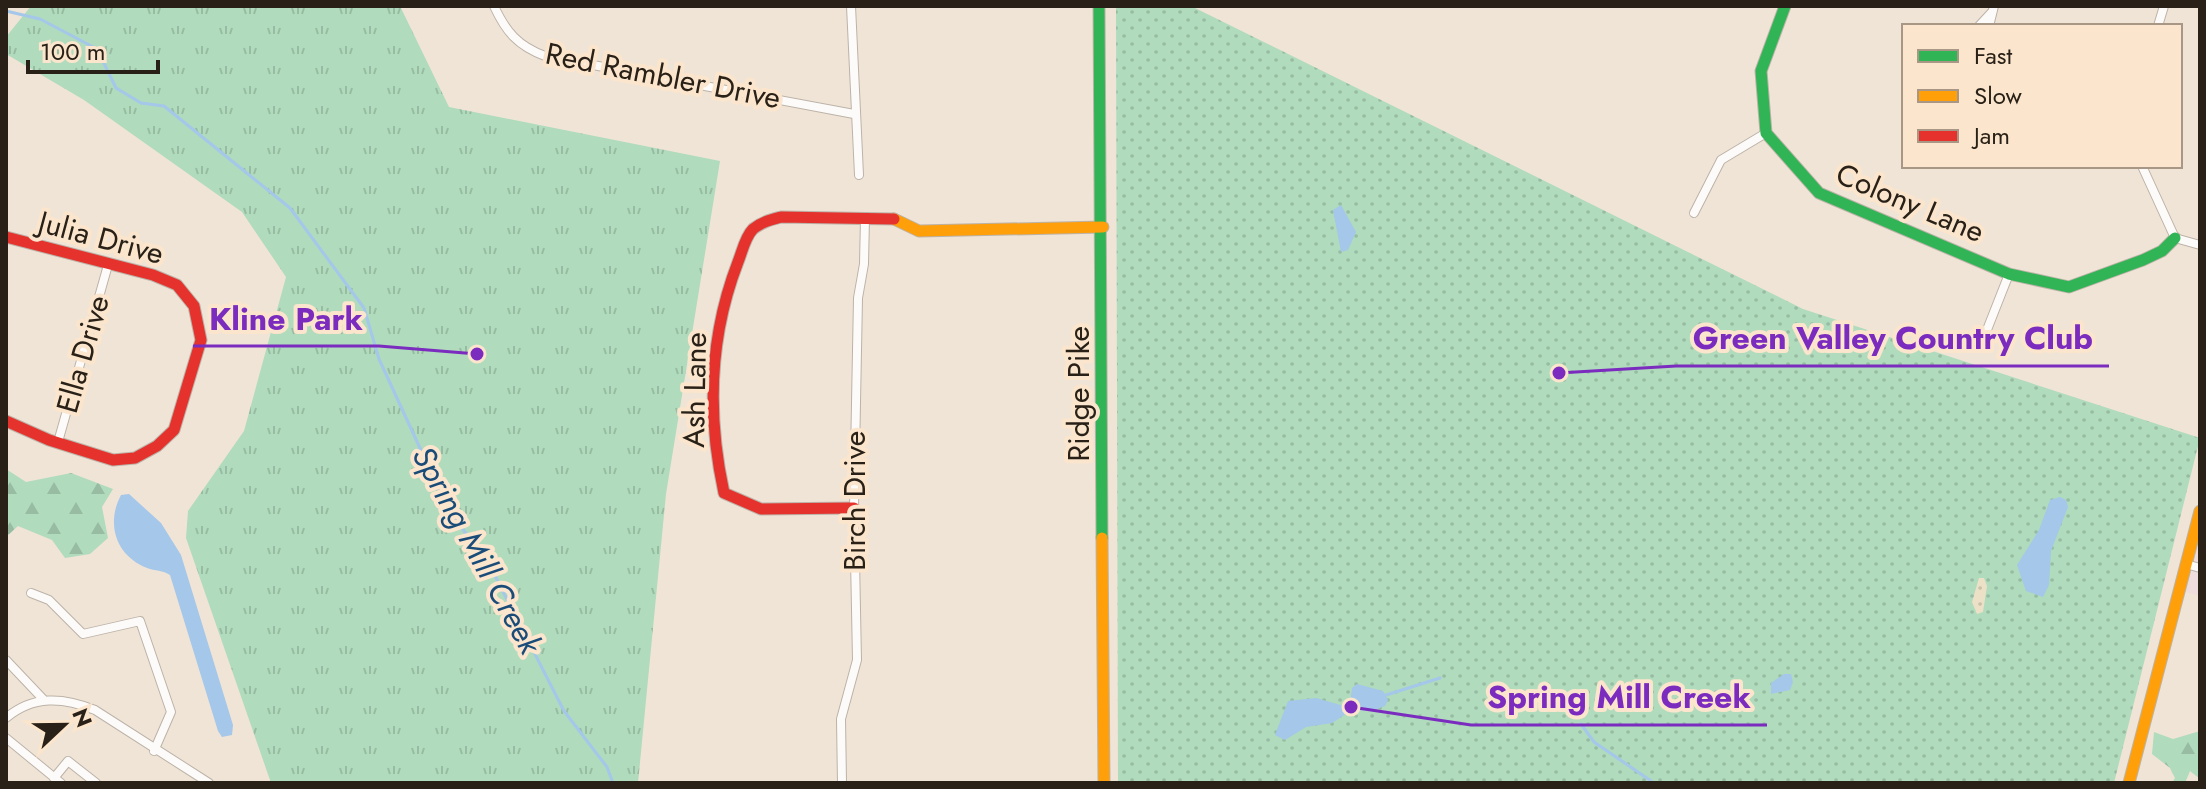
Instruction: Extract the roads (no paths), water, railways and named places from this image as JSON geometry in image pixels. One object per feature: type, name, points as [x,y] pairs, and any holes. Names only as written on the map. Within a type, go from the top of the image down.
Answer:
[{"type":"street","name":"Red Rambler Drive","points":[[494,6],[505,29],[524,48],[545,56],[854,114]]},
{"type":"street","points":[[851,6],[859,175]]},
{"type":"street","name":"Ridge Pike","points":[[1099,6],[1103,227],[1104,783]]},
{"type":"street","points":[[1694,213],[1721,160],[1766,133],[1761,71],[1785,6]]},
{"type":"street","name":"Colony Lane","points":[[1766,133],[1819,193],[2009,274],[2069,287],[2143,260],[2162,251],[2175,238]]},
{"type":"street","points":[[2143,168],[2175,238],[2200,245]]},
{"type":"street","name":"Ash Lane","points":[[854,508],[761,509],[724,493],[717,465],[714,369],[718,325],[750,232],[763,222],[781,217],[891,218],[919,231],[1103,227]]},
{"type":"street","name":"Birch Drive","points":[[842,783],[841,719],[857,660],[854,508],[858,298],[864,264],[865,218]]},
{"type":"street","name":"Julia Drive","points":[[6,237],[177,285],[194,306],[201,340],[181,416],[174,430],[157,446],[135,458],[113,460],[6,421]]},
{"type":"street","name":"Ella Drive","points":[[58,442],[108,265]]},
{"type":"street","points":[[1983,340],[2009,274]]},
{"type":"street","points":[[2129,783],[2191,559],[2200,511]]},
{"type":"street","points":[[2191,559],[2200,568]]},
{"type":"street","points":[[31,593],[49,600],[83,634],[140,621],[171,712],[154,751]]},
{"type":"street","points":[[6,660],[43,699]]},
{"type":"street","points":[[6,718],[17,709],[43,699],[76,702],[95,710],[154,751],[209,783]]},
{"type":"street","points":[[6,738],[58,780],[68,761],[96,783]]},
{"type":"water","points":[[1341,205],[1356,232],[1348,250],[1341,252],[1333,210]]},
{"type":"water","points":[[129,494],[161,523],[181,555],[233,725],[232,735],[222,737],[218,731],[170,575],[136,562],[127,555],[116,537],[116,506],[121,495]]},
{"type":"water","points":[[2060,497],[2066,500],[2068,507],[2051,551],[2049,585],[2043,597],[2026,591],[2017,565],[2039,530],[2050,500]]},
{"type":"water","points":[[1784,674],[1791,674],[1793,682],[1790,690],[1771,694],[1771,683]]},
{"type":"water","points":[[1357,684],[1383,691],[1388,700],[1385,706],[1372,711],[1352,710],[1332,723],[1306,727],[1285,740],[1275,735],[1288,701],[1316,698],[1344,706],[1350,703],[1352,688]]},
{"type":"waterway","name":"Spring Mill Creek","points":[[6,11],[40,19],[97,49],[116,88],[141,103],[164,106],[290,208],[364,308],[379,359],[448,509],[490,566],[564,711],[607,767],[613,783]]},
{"type":"waterway","name":"Spring Mill Creek","points":[[1383,696],[1440,678]]},
{"type":"waterway","name":"Spring Mill Creek","points":[[1581,724],[1594,742],[1654,783]]},
{"type":"place","name":"Kline Park","points":[[477,354]]},
{"type":"place","name":"Green Valley Country Club","points":[[1559,373]]},
{"type":"place","name":"Spring Mill Creek","points":[[1351,707]]}]
